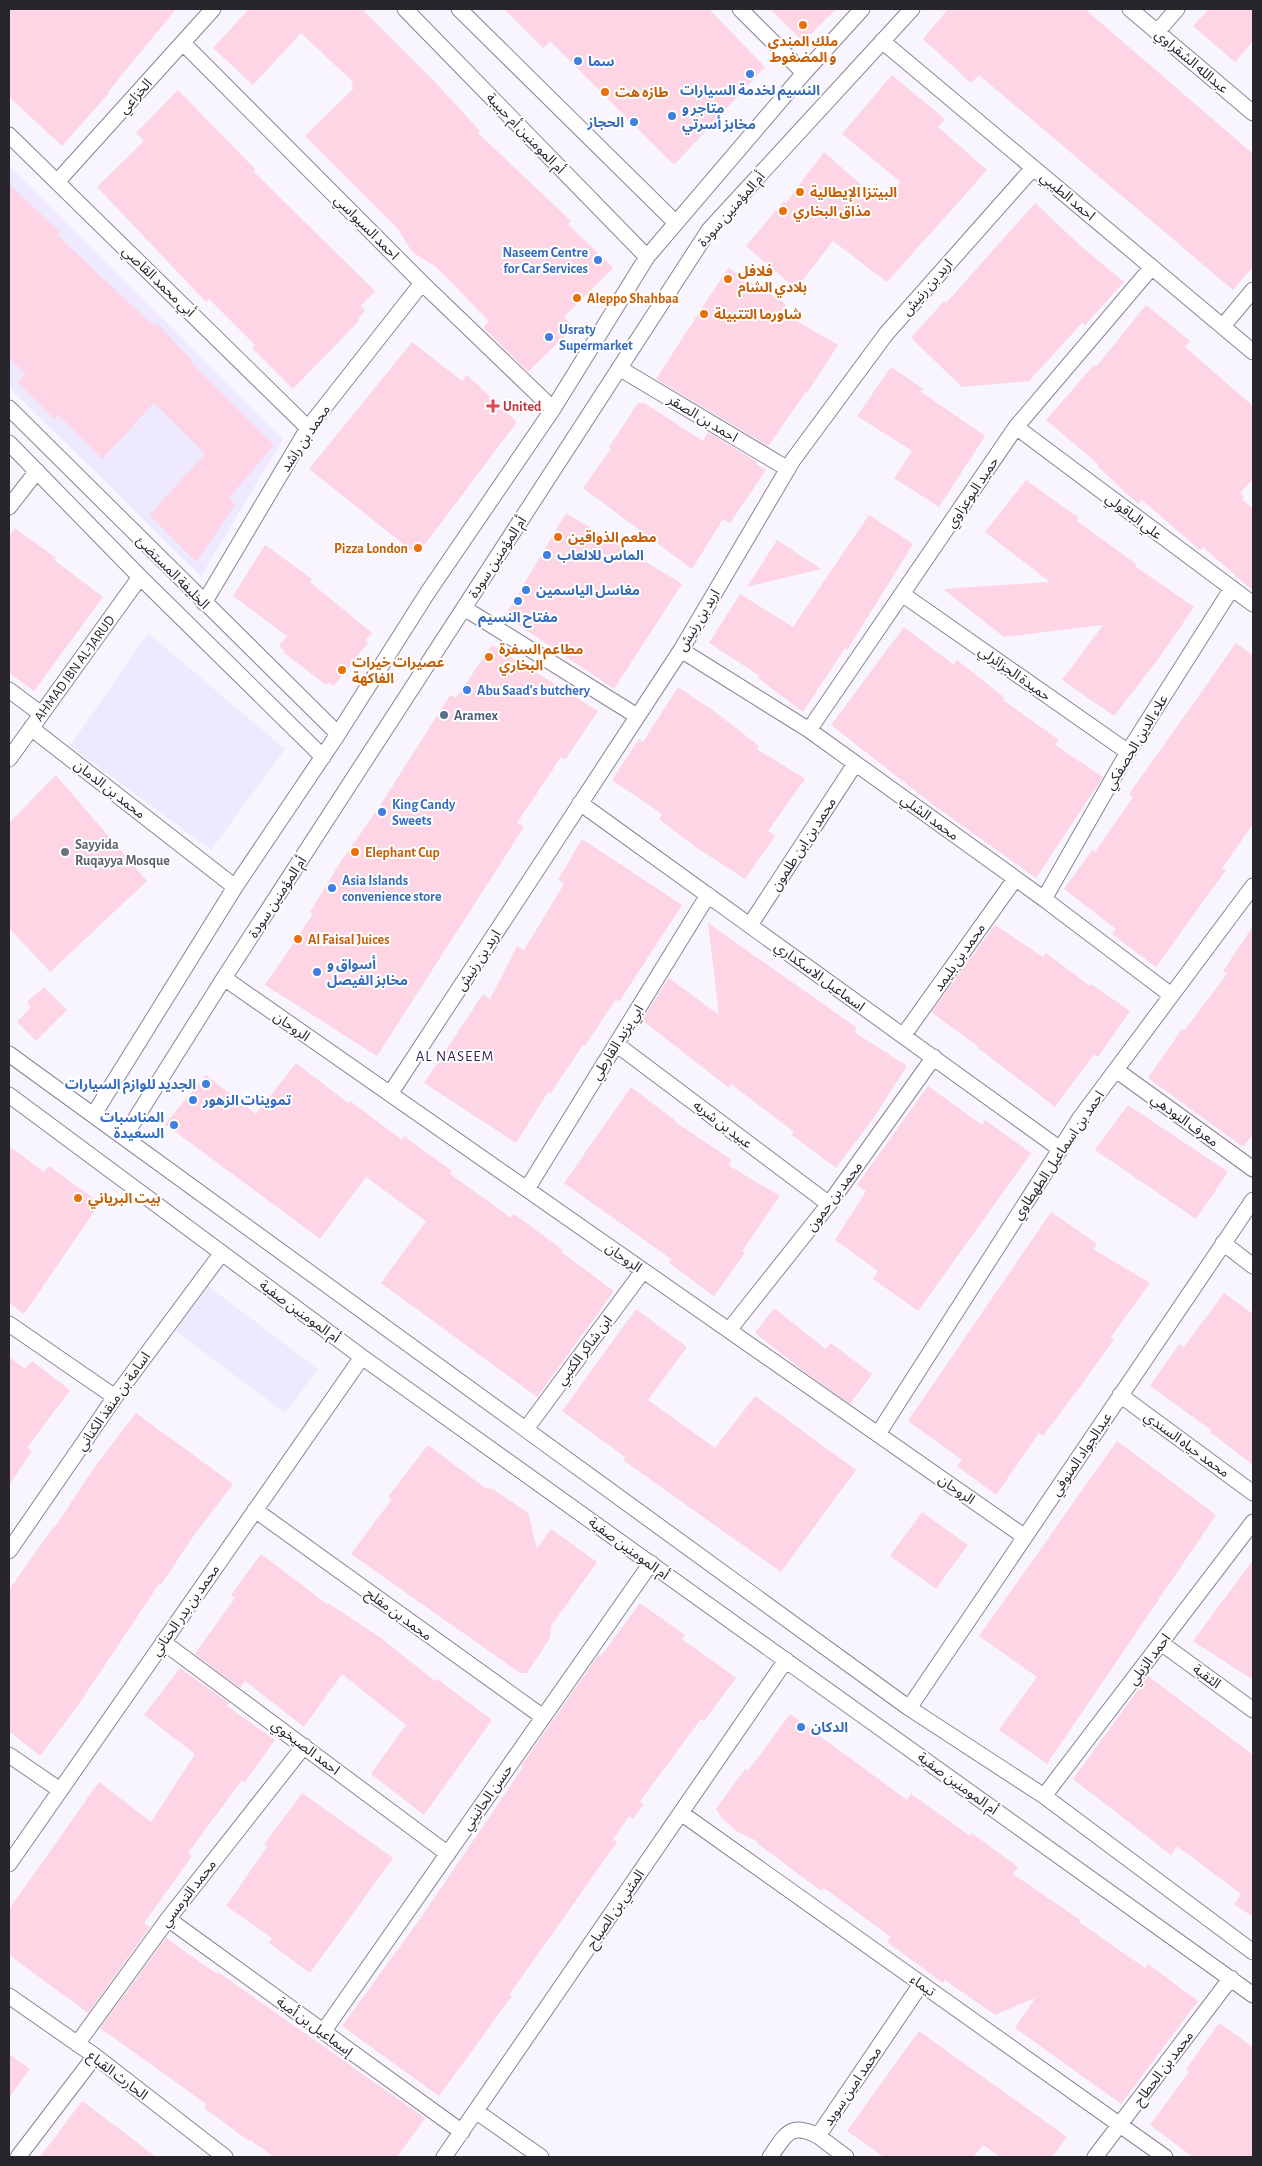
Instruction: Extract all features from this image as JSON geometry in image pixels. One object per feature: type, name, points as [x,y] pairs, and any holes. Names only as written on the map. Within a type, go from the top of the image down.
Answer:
[{"type":"street","name":"الخزاعي","points":[[57,182],[213,9]]},
{"type":"street","name":"أم المومنين أم حبيبة","points":[[405,9],[647,257]]},
{"type":"street","points":[[459,9],[676,223]]},
{"type":"street","points":[[740,9],[804,72]]},
{"type":"street","points":[[94,1114],[235,887],[323,757],[428,592],[553,409],[647,257],[804,72],[862,9]]},
{"type":"street","name":"أم المؤمنين سودة","points":[[124,1138],[224,978],[709,230],[912,9]]},
{"type":"street","name":"عبدالله الشقراوي","points":[[1130,9],[1253,113]]},
{"type":"street","points":[[1157,32],[1177,9]]},
{"type":"street","name":"احمد الطيبي","points":[[882,41],[1253,352]]},
{"type":"street","name":"احمد السيواسي","points":[[183,43],[422,283],[553,409]]},
{"type":"street","name":"أبي محمد القاصي","points":[[9,135],[308,428]]},
{"type":"street","name":"اربد بن رنيش","points":[[390,1094],[681,650],[788,469],[886,334],[1033,168]]},
{"type":"street","name":"حميد البوعزاوي","points":[[809,730],[1016,427],[1152,266]]},
{"type":"street","name":"محمد بن راشد","points":[[204,603],[308,428],[422,283]]},
{"type":"street","points":[[1223,326],[1253,290]]},
{"type":"street","name":"احمد بن الصقر","points":[[619,368],[788,469]]},
{"type":"street","name":"الخليفة المستضئ","points":[[9,408],[338,734]]},
{"type":"street","name":"علي الباقولي","points":[[1016,427],[1253,604]]},
{"type":"street","name":"الخليفة المستضئ","points":[[9,442],[140,576],[323,757]]},
{"type":"street","points":[[9,507],[37,470]]},
{"type":"street","name":"AHMAD IBN AL-JARUD","points":[[9,759],[140,576]]},
{"type":"street","name":"علاء الدين الحصفكي","points":[[1044,899],[1128,752],[1232,588]]},
{"type":"street","name":"حميدة الجزائرلي","points":[[902,594],[1128,752]]},
{"type":"street","points":[[464,608],[637,716]]},
{"type":"street","name":"محمد الشلي","points":[[681,650],[809,730],[1044,899],[1171,995]]},
{"type":"street","points":[[9,690],[41,714]]},
{"type":"street","name":"محمد بن الدمان","points":[[31,728],[235,887]]},
{"type":"street","name":"محمد بن ابن طلمون","points":[[750,925],[855,764]]},
{"type":"street","name":"اسماعيل الاسكداري","points":[[580,803],[1060,1149]]},
{"type":"street","name":"محمد بن بليمد","points":[[903,1036],[1015,879]]},
{"type":"street","name":"احمد بن اسماعيل الطهطاوي","points":[[878,1434],[1060,1149],[1171,995],[1253,886]]},
{"type":"street","name":"ابي يزيد القارطي","points":[[527,1189],[708,895]]},
{"type":"street","name":"الروحان","points":[[224,978],[1025,1537]]},
{"type":"street","name":"عبيد بن شربه","points":[[616,1044],[829,1204]]},
{"type":"street","points":[[9,1054],[909,1708],[1044,1796],[1253,1952]]},
{"type":"street","name":"محمد بن حمون","points":[[729,1330],[829,1204],[934,1057]]},
{"type":"street","name":"معرف النودهي","points":[[1116,1070],[1253,1169]]},
{"type":"street","name":"أم المومنين صفية","points":[[9,1095],[362,1357],[1253,1995]]},
{"type":"street","name":"عبدالجواد المنوفي","points":[[909,1708],[1253,1200]]},
{"type":"street","points":[[1223,1243],[1253,1266]]},
{"type":"street","name":"اسامة بن منقذ الكناني","points":[[9,1551],[114,1397],[221,1254]]},
{"type":"street","name":"ابن شاكر الكتبي","points":[[526,1429],[643,1270]]},
{"type":"street","points":[[9,1324],[114,1397]]},
{"type":"street","name":"محمد بن بدر الحناني","points":[[9,1864],[362,1357]]},
{"type":"street","name":"محمد حياه السندي","points":[[1120,1395],[1253,1493]]},
{"type":"street","name":"محمد بن مفلح","points":[[255,1510],[543,1718]]},
{"type":"street","name":"احمد الزيلي","points":[[1044,1796],[1253,1522]]},
{"type":"street","name":"حسن الحانيني","points":[[323,2032],[650,1563]]},
{"type":"street","name":"احمد الصيخوي","points":[[163,1642],[448,1854]]},
{"type":"street","name":"الثقبة","points":[[1161,1643],[1253,1710]]},
{"type":"street","name":"المثني بن الصباح","points":[[444,2157],[477,2112],[786,1660]]},
{"type":"street","name":"محمد الترمسي","points":[[77,2044],[168,1919],[304,1746]]},
{"type":"street","points":[[9,1755],[60,1790]]},
{"type":"street","name":"تيماء","points":[[681,1813],[1165,2157]]},
{"type":"street","name":"إسماعيل بن أمية","points":[[168,1919],[462,2132]]},
{"type":"street","name":"محمد بن الحطاح","points":[[1095,2157],[1231,1978]]},
{"type":"street","name":"محمد امين سويد","points":[[770,2157],[788,2131],[795,2129],[818,2136],[921,1984]]},
{"type":"street","name":"الحارث القباع","points":[[9,1996],[95,2056],[223,2157]]},
{"type":"street","points":[[18,2157],[95,2056]]},
{"type":"street","points":[[477,2112],[542,2157]]},
{"type":"street","points":[[818,2136],[846,2157]]},
{"type":"shaded area","points":[[9,165],[283,439],[201,576],[9,387]]},
{"type":"shaded area","points":[[148,633],[285,749],[211,850],[70,746]]},
{"type":"shaded area","points":[[208,1286],[318,1369],[285,1413],[175,1331]]},
{"type":"building","points":[[9,9],[176,9],[109,93],[62,146],[9,97]]},
{"type":"building","points":[[249,9],[362,9],[434,81],[480,131],[478,133],[571,221],[568,224],[613,268],[564,317],[574,327],[528,372],[483,327],[489,321],[436,267],[412,252],[398,229],[305,136],[354,88],[351,85],[353,82],[301,33],[253,85],[213,48]]},
{"type":"building","name":"متاجر و مخابز أسرتي","points":[[504,9],[709,9],[765,67],[674,165],[550,41],[543,48]]},
{"type":"building","name":"ملك المندي و المضغوط","points":[[770,9],[836,9],[803,42]]},
{"type":"building","points":[[948,9],[1085,9],[1253,154],[1253,267],[1233,290],[979,75],[971,83],[923,39]]},
{"type":"building","points":[[1209,9],[1253,9],[1253,41],[1235,62],[1193,26]]},
{"type":"building","points":[[892,75],[945,119],[938,127],[987,170],[887,282],[833,241],[796,289],[746,246],[784,201],[786,203],[824,152],[882,203],[901,182],[842,134]]},
{"type":"building","points":[[178,90],[255,169],[253,171],[375,291],[361,306],[365,311],[358,322],[293,389],[252,348],[255,345],[209,299],[206,302],[97,187],[144,141],[136,133]]},
{"type":"building","points":[[9,184],[60,232],[57,235],[154,326],[157,323],[192,360],[191,362],[274,445],[229,498],[235,505],[196,562],[149,515],[205,454],[154,403],[102,459],[58,415],[54,419],[17,382],[25,374],[9,358]]},
{"type":"building","points":[[1035,203],[1082,247],[1124,282],[1085,325],[1082,323],[1029,381],[962,387],[911,338],[944,301],[946,303]]},
{"type":"building","points":[[728,268],[786,304],[781,312],[838,345],[807,393],[768,446],[656,379]]},
{"type":"building","points":[[1146,305],[1190,341],[1185,347],[1253,406],[1253,479],[1240,493],[1244,496],[1242,499],[1253,509],[1253,591],[1203,547],[1200,550],[1142,500],[1138,504],[1097,466],[1098,464],[1046,420],[1094,365],[1096,367]]},
{"type":"building","points":[[412,342],[462,381],[467,375],[517,422],[417,555],[309,469]]},
{"type":"building","points":[[891,367],[925,390],[920,391],[985,436],[939,507],[894,478],[912,451],[857,416]]},
{"type":"building","points":[[638,403],[644,403],[703,441],[708,432],[757,462],[756,464],[766,470],[730,523],[723,519],[692,569],[583,488],[611,449],[609,447]]},
{"type":"building","points":[[1026,480],[1079,518],[1077,521],[1136,564],[1135,566],[1194,607],[1159,658],[1114,716],[1062,680],[1103,625],[1004,637],[943,589],[1050,582],[985,532]]},
{"type":"building","points":[[566,513],[682,584],[614,689],[505,616]]},
{"type":"building","points":[[869,515],[913,544],[847,650],[845,648],[803,712],[758,678],[760,676],[709,643],[740,594],[793,627]]},
{"type":"building","points":[[15,528],[56,558],[54,560],[103,597],[34,691],[9,673],[9,537]]},
{"type":"building","points":[[777,540],[821,569],[747,587]]},
{"type":"building","points":[[265,545],[312,579],[310,582],[372,633],[366,640],[368,643],[334,686],[328,682],[326,685],[283,652],[285,651],[279,646],[287,636],[233,596]]},
{"type":"building","points":[[904,627],[954,665],[957,660],[1005,698],[1003,700],[1059,740],[1055,745],[1103,777],[1036,878],[936,807],[831,725]]},
{"type":"building","points":[[1236,643],[1253,655],[1253,824],[1222,868],[1226,870],[1156,967],[1112,934],[1116,929],[1064,889],[1092,850],[1095,852],[1133,797],[1129,794]]},
{"type":"building","points":[[492,645],[598,711],[565,760],[561,757],[517,823],[524,827],[377,1056],[265,985],[313,914],[310,912],[341,861],[378,809],[450,695],[456,698]]},
{"type":"building","points":[[678,687],[714,711],[759,746],[757,749],[805,779],[768,831],[775,836],[745,879],[694,846],[659,819],[662,814],[612,780],[639,739],[643,742]]},
{"type":"building","name":"Sayyida Ruqayya Mosque","points":[[56,775],[147,881],[50,972],[9,928],[9,823]]},
{"type":"building","points":[[582,839],[682,905],[619,1002],[616,999],[550,1094],[548,1092],[516,1143],[424,1083],[483,994],[490,999],[517,946],[524,950],[564,884],[558,880]]},
{"type":"building","points":[[708,923],[857,1028],[854,1032],[907,1066],[872,1120],[836,1168],[792,1135],[794,1132],[731,1084],[729,1088],[642,1020],[669,978],[719,1015]]},
{"type":"building","points":[[995,925],[1043,957],[1046,953],[1090,986],[1091,984],[1130,1011],[1098,1057],[1094,1054],[1055,1107],[931,1012]]},
{"type":"building","points":[[1253,926],[1253,1134],[1243,1147],[1148,1078],[1182,1029],[1184,1031],[1227,974],[1223,971]]},
{"type":"building","points":[[44,987],[67,1010],[36,1041],[17,1022],[31,1007],[27,1002]]},
{"type":"building","points":[[296,1063],[348,1103],[350,1101],[402,1140],[404,1136],[452,1171],[450,1174],[511,1218],[514,1214],[614,1291],[537,1397],[381,1283],[426,1221],[366,1177],[320,1239],[165,1124],[206,1075],[256,1114]]},
{"type":"building","points":[[928,1086],[982,1125],[985,1120],[1031,1153],[918,1311],[873,1279],[878,1271],[835,1240],[866,1191],[857,1185]]},
{"type":"building","points":[[631,1087],[675,1122],[732,1160],[728,1165],[780,1196],[742,1251],[745,1253],[714,1296],[669,1263],[671,1259],[564,1183]]},
{"type":"building","points":[[1128,1105],[1228,1172],[1196,1219],[1095,1150]]},
{"type":"building","points":[[9,1146],[44,1172],[49,1166],[100,1203],[24,1314],[9,1303]]},
{"type":"building","points":[[1051,1212],[1097,1244],[1093,1249],[1150,1283],[1111,1337],[1114,1339],[1082,1384],[1043,1436],[1039,1433],[996,1495],[957,1466],[962,1460],[908,1421]]},
{"type":"building","points":[[1224,1293],[1253,1314],[1253,1465],[1210,1432],[1211,1430],[1150,1386],[1179,1344],[1184,1347]]},
{"type":"building","points":[[774,1308],[826,1349],[831,1343],[872,1374],[850,1404],[806,1373],[755,1333]]},
{"type":"building","points":[[636,1309],[687,1347],[648,1400],[715,1448],[755,1396],[856,1470],[781,1572],[623,1460],[625,1457],[562,1411]]},
{"type":"building","points":[[9,1357],[25,1369],[32,1361],[70,1390],[27,1448],[32,1451],[9,1485]]},
{"type":"building","points":[[136,1413],[233,1484],[192,1538],[161,1585],[159,1584],[76,1708],[40,1756],[9,1731],[9,1590],[55,1527],[96,1465]]},
{"type":"building","points":[[1117,1441],[1216,1515],[1047,1764],[999,1730],[1037,1677],[979,1636]]},
{"type":"building","points":[[428,1445],[485,1488],[493,1489],[528,1513],[537,1549],[551,1529],[597,1562],[551,1626],[550,1638],[527,1673],[520,1673],[351,1554],[392,1499],[388,1497]]},
{"type":"building","points":[[922,1512],[968,1545],[936,1589],[890,1556]]},
{"type":"building","points":[[261,1554],[327,1604],[381,1638],[435,1681],[437,1679],[492,1720],[424,1815],[371,1774],[406,1725],[342,1674],[304,1727],[245,1681],[240,1688],[195,1654],[235,1598],[231,1595]]},
{"type":"building","points":[[1253,1560],[1253,1680],[1193,1641]]},
{"type":"building","points":[[640,1603],[685,1635],[682,1639],[736,1678],[704,1721],[701,1719],[649,1789],[640,1802],[644,1804],[633,1819],[629,1816],[613,1839],[617,1842],[509,1995],[512,1996],[439,2096],[342,2026],[420,1919],[523,1767],[521,1766],[599,1654],[601,1656]]},
{"type":"building","points":[[180,1668],[229,1703],[227,1706],[275,1740],[245,1782],[242,1780],[188,1853],[192,1856],[144,1923],[150,1927],[88,2013],[9,1955],[9,1909],[99,1782],[151,1822],[195,1754],[144,1715]]},
{"type":"building","points":[[1148,1676],[1253,1755],[1253,1917],[1234,1904],[1241,1894],[1177,1846],[1171,1855],[1073,1779]]},
{"type":"building","points":[[790,1714],[907,1800],[911,1794],[970,1836],[972,1833],[1018,1867],[1013,1874],[1145,1968],[1148,1964],[1198,2001],[1121,2104],[1015,2028],[1035,1998],[995,2015],[945,1980],[943,1983],[887,1942],[891,1937],[824,1888],[821,1891],[757,1843],[757,1841],[736,1831],[721,1817],[716,1809],[745,1769],[748,1771]]},
{"type":"building","points":[[302,1793],[393,1858],[310,1973],[269,1943],[272,1938],[226,1906],[267,1847],[264,1845]]},
{"type":"building","points":[[166,1938],[217,1974],[218,1972],[425,2118],[397,2157],[274,2157],[204,2108],[206,2104],[100,2028]]},
{"type":"building","points":[[1219,2023],[1253,2047],[1253,2157],[1193,2157],[1150,2125],[1189,2072],[1186,2070]]},
{"type":"building","points":[[919,2031],[1067,2137],[1052,2157],[1000,2157],[983,2145],[973,2157],[884,2157],[847,2131]]},
{"type":"building","points":[[9,2054],[30,2069],[9,2098]]},
{"type":"building","points":[[82,2101],[126,2134],[156,2157],[40,2157]]},
{"type":"place","name":"ملك المندي و المضغوط","points":[[803,25]]},
{"type":"place","name":"سما","points":[[578,61]]},
{"type":"place","name":"النسيم لخدمة السيارات","points":[[750,74]]},
{"type":"place","name":"طازه هت","points":[[605,92]]},
{"type":"place","name":"متاجر و مخابز أسرتي","points":[[672,116]]},
{"type":"place","name":"الحجاز","points":[[634,122]]},
{"type":"place","name":"البيتزا الإيطالية","points":[[800,192]]},
{"type":"place","name":"مذاق البخاري","points":[[783,211]]},
{"type":"place","name":"Naseem Centre for Car Services","points":[[598,260]]},
{"type":"place","name":"فلافل بلادي الشام","points":[[728,279]]},
{"type":"place","name":"Aleppo Shahbaa","points":[[577,298]]},
{"type":"place","name":"شاورما التتبيلة","points":[[704,314]]},
{"type":"place","name":"Usraty Supermarket","points":[[549,337]]},
{"type":"place","name":"United","points":[[493,406]]},
{"type":"place","name":"مطعم الذواقين","points":[[558,537]]},
{"type":"place","name":"Pizza London","points":[[418,548]]},
{"type":"place","name":"الماس للالعاب","points":[[547,555]]},
{"type":"place","name":"مغاسل الياسمين","points":[[526,590]]},
{"type":"place","name":"مفتاح النسيم","points":[[518,601]]},
{"type":"place","name":"مطاعم السفرة البخاري","points":[[489,657]]},
{"type":"place","name":"عصيرات خيرات الفاكهة","points":[[342,670]]},
{"type":"place","name":"Abu Saad's butchery","points":[[467,690]]},
{"type":"place","name":"Aramex","points":[[444,715]]},
{"type":"place","name":"King Candy Sweets","points":[[382,812]]},
{"type":"place","name":"Sayyida Ruqayya Mosque","points":[[65,852]]},
{"type":"place","name":"Elephant Cup","points":[[355,852]]},
{"type":"place","name":"Asia Islands convenience store","points":[[332,888]]},
{"type":"place","name":"Al Faisal Juices","points":[[298,939]]},
{"type":"place","name":"أسواق و مخابز الفيصل","points":[[317,972]]},
{"type":"place","name":"الجديد للوازم السيارات","points":[[206,1084]]},
{"type":"place","name":"تموينات الزهور","points":[[193,1100]]},
{"type":"place","name":"المناسبات السعيدة","points":[[174,1125]]},
{"type":"place","name":"بيت البرياني","points":[[78,1198]]},
{"type":"place","name":"الدكان","points":[[801,1727]]},
{"type":"district","name":"AL NASEEM","points":[[455,1056]]}]
